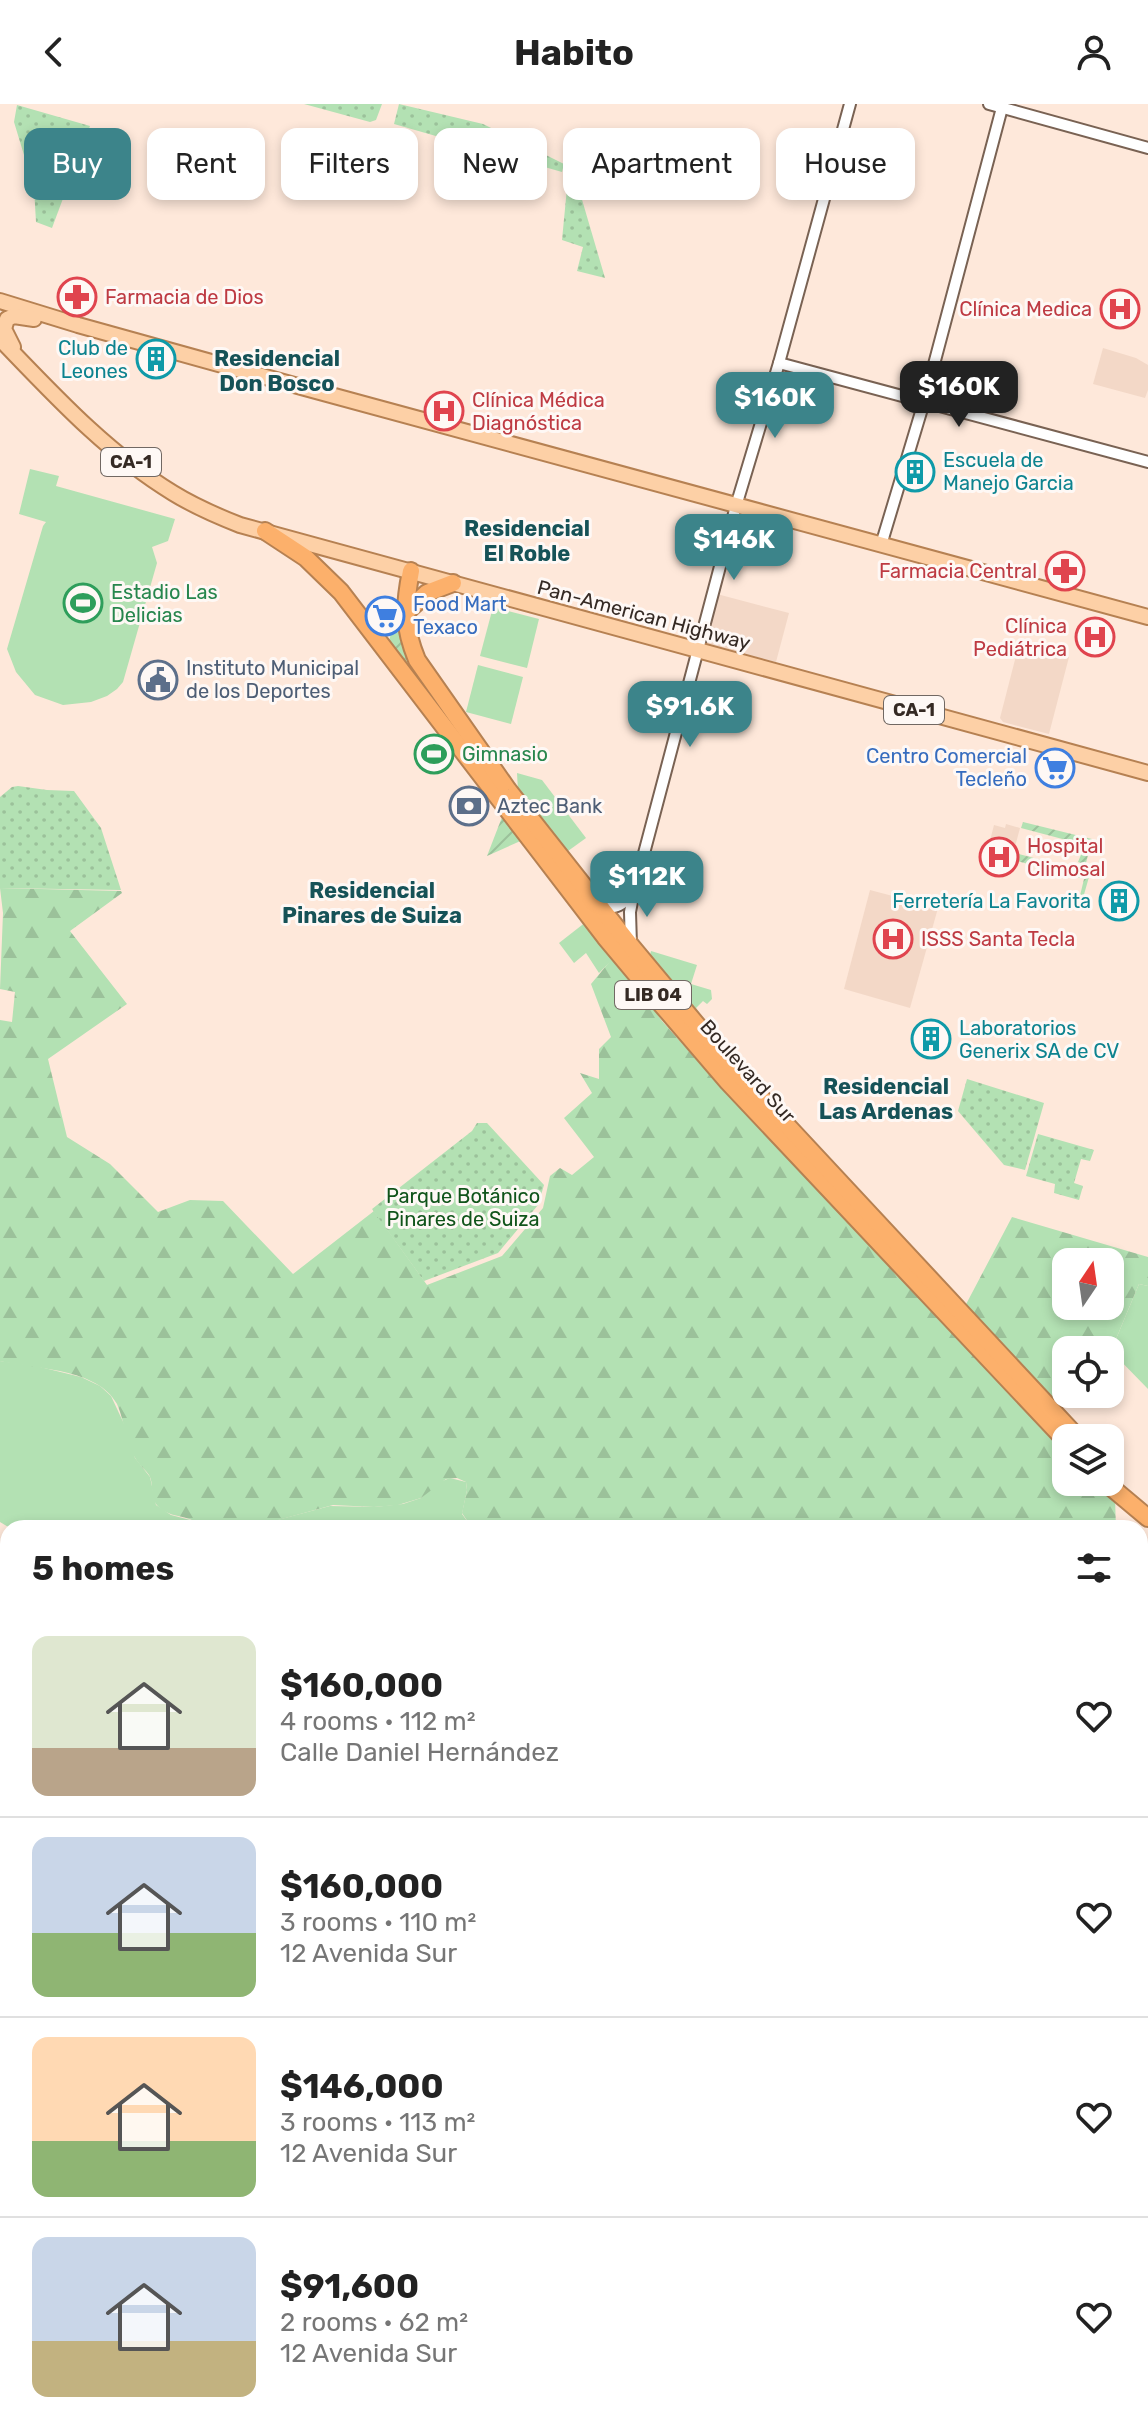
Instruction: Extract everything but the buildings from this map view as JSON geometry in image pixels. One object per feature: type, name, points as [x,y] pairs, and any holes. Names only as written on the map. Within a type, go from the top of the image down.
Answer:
[{"type":"highway","name":"Boulevard Sur","points":[[265,531],[294,549],[348,599],[605,937],[718,1071],[1052,1426]]},
{"type":"highway","name":"Boulevard Sur","points":[[411,571],[405,613],[408,635],[424,672],[501,781],[631,946],[727,1061],[1065,1424]]},
{"type":"highway","points":[[405,613],[427,593],[453,583]]},
{"type":"highway","points":[[393,684],[394,662]]},
{"type":"highway","points":[[1124,1485],[1148,1506]]},
{"type":"highway","points":[[1122,1496],[1148,1518]]},
{"type":"main road","points":[[0,301],[78,325],[1148,617]]},
{"type":"main road","points":[[19,358],[4,329],[10,317],[78,325]]},
{"type":"main road","name":"Pan-American Highway","points":[[0,339],[42,385],[85,424],[172,493],[240,525],[1148,773]]},
{"type":"street","points":[[631,946],[630,912],[634,891],[736,506],[850,104]]},
{"type":"street","points":[[989,104],[1148,148]]},
{"type":"street","points":[[881,545],[924,402],[1003,106]]},
{"type":"street","points":[[779,363],[1148,462]]},
{"type":"street","points":[[601,907],[618,907],[634,891]]},
{"type":"shaded area","points":[[1103,348],[1148,365],[1145,398],[1093,384]]},
{"type":"shaded area","points":[[717,594],[789,613],[776,662],[705,644]]},
{"type":"shaded area","points":[[1019,644],[1069,657],[1049,734],[1003,722],[1000,718]]},
{"type":"shaded area","name":"Hospital Climosal","points":[[1006,824],[1020,828],[1008,873],[983,868],[994,825],[1005,828]]},
{"type":"shaded area","name":"ISSS Santa Tecla","points":[[870,890],[938,908],[910,1008],[844,989]]},
{"type":"green space","points":[[304,104],[382,104],[376,120],[370,122]]},
{"type":"green space","points":[[399,104],[491,128],[434,128],[434,135],[418,131],[418,128],[394,124]]},
{"type":"green space","points":[[17,105],[90,126],[24,128],[24,155],[14,122]]},
{"type":"green space","points":[[547,156],[563,164],[562,172],[547,168]]},
{"type":"green space","points":[[35,200],[62,200],[52,228],[36,222]]},
{"type":"green space","points":[[566,200],[582,200],[605,278],[577,271],[583,247],[562,240]]},
{"type":"green space","points":[[30,469],[59,476],[56,486],[175,519],[168,541],[152,547],[157,563],[123,682],[107,696],[91,702],[63,705],[35,695],[16,672],[7,649],[46,522],[19,514]]},
{"type":"green space","points":[[397,602],[401,606],[400,634],[410,660],[484,770],[389,642]]},
{"type":"green space","points":[[493,607],[539,619],[527,668],[480,656]]},
{"type":"green space","points":[[478,665],[523,677],[511,724],[466,712]]},
{"type":"green space","points":[[517,773],[542,780],[586,838],[568,851],[518,791]]},
{"type":"green space","points":[[18,786],[74,791],[101,828],[121,890],[0,888],[0,797]]},
{"type":"green space","points":[[504,812],[525,839],[487,856]]},
{"type":"green space","points":[[1023,822],[1092,839],[1083,875],[1089,877],[1081,905],[1078,904],[1084,879],[1013,860],[1015,853],[1079,870],[1081,863],[1078,862],[1085,845],[1021,828]]},
{"type":"green space","points":[[0,888],[121,891],[70,931],[127,1004],[48,1059],[67,1137],[110,1164],[158,1212],[190,1200],[223,1201],[293,1274],[374,1211],[427,1285],[502,1256],[543,1208],[550,1176],[560,1168],[572,1175],[594,1157],[564,1118],[592,1093],[580,1073],[599,1079],[599,1049],[611,1037],[591,984],[616,954],[662,1021],[719,1085],[759,1123],[1052,1435],[1052,1496],[1113,1496],[1116,1520],[467,1520],[462,1513],[466,1482],[457,1478],[446,1479],[421,1498],[398,1505],[333,1505],[278,1520],[193,1520],[166,1512],[154,1501],[148,1473],[133,1455],[117,1404],[108,1392],[95,1383],[64,1372],[0,1361],[0,1020],[12,1022],[15,992],[0,989],[3,913]]},
{"type":"green space","points":[[591,918],[616,956],[599,973],[586,953],[574,963],[559,943]]},
{"type":"green space","points":[[651,951],[697,965],[691,984],[711,990],[712,999],[707,1004],[703,1001],[696,1008],[702,1017],[697,1020],[649,959]]},
{"type":"green space","points":[[967,1079],[1044,1103],[1025,1170],[1004,1165],[958,1111]]},
{"type":"green space","name":"Parque Botánico Pinares de Suiza","points":[[477,1123],[487,1123],[544,1185],[538,1205],[498,1253],[424,1281],[372,1209],[472,1131]]},
{"type":"green space","points":[[1038,1134],[1094,1150],[1090,1161],[1081,1159],[1074,1183],[1083,1186],[1079,1200],[1054,1193],[1055,1184],[1026,1176]]},
{"type":"green space","points":[[1012,1217],[1117,1248],[1052,1248],[1052,1320],[1124,1320],[1117,1336],[1052,1336],[1052,1402],[963,1310]]},
{"type":"green space","points":[[1124,1250],[1148,1257],[1148,1286],[1139,1284],[1124,1320]]},
{"type":"green space","points":[[1139,1284],[1148,1286],[1148,1389],[1124,1364],[1124,1336],[1117,1336]]},
{"type":"green space","points":[[0,1361],[81,1377],[100,1386],[111,1396],[126,1428],[135,1458],[150,1477],[156,1505],[171,1515],[190,1520],[0,1520]]},
{"type":"green space","points":[[450,1478],[466,1482],[462,1514],[466,1520],[277,1520],[330,1506],[403,1504],[421,1498],[437,1483]]},
{"type":"place","name":"Farmacia de Dios","points":[[77,297]]},
{"type":"place","name":"Clínica Medica","points":[[1120,309]]},
{"type":"place","name":"Club de Leones","points":[[156,359]]},
{"type":"place","name":"Clínica Médica Diagnóstica","points":[[444,411]]},
{"type":"place","name":"Escuela de Manejo Garcia","points":[[915,472]]},
{"type":"place","name":"Farmacia Central","points":[[1065,571]]},
{"type":"place","name":"Estadio Las Delicias","points":[[83,603]]},
{"type":"place","name":"Food Mart Texaco","points":[[385,616]]},
{"type":"place","name":"Clínica Pediátrica","points":[[1095,637]]},
{"type":"place","name":"Instituto Municipal de los Deportes","points":[[158,680]]},
{"type":"place","name":"Gimnasio","points":[[434,754]]},
{"type":"place","name":"Centro Comercial Tecleño","points":[[1055,768]]},
{"type":"place","name":"Aztec Bank","points":[[469,806]]},
{"type":"place","name":"Hospital Climosal","points":[[999,857]]},
{"type":"place","name":"Ferretería La Favorita","points":[[1119,901]]},
{"type":"place","name":"ISSS Santa Tecla","points":[[893,939]]},
{"type":"place","name":"Laboratorios Generix SA de CV","points":[[931,1039]]},
{"type":"district","name":"Residencial Don Bosco","points":[[277,370]]},
{"type":"district","name":"Residencial El Roble","points":[[527,540]]},
{"type":"district","name":"Residencial Pinares de Suiza","points":[[372,902]]},
{"type":"district","name":"Residencial Las Ardenas","points":[[886,1098]]}]
